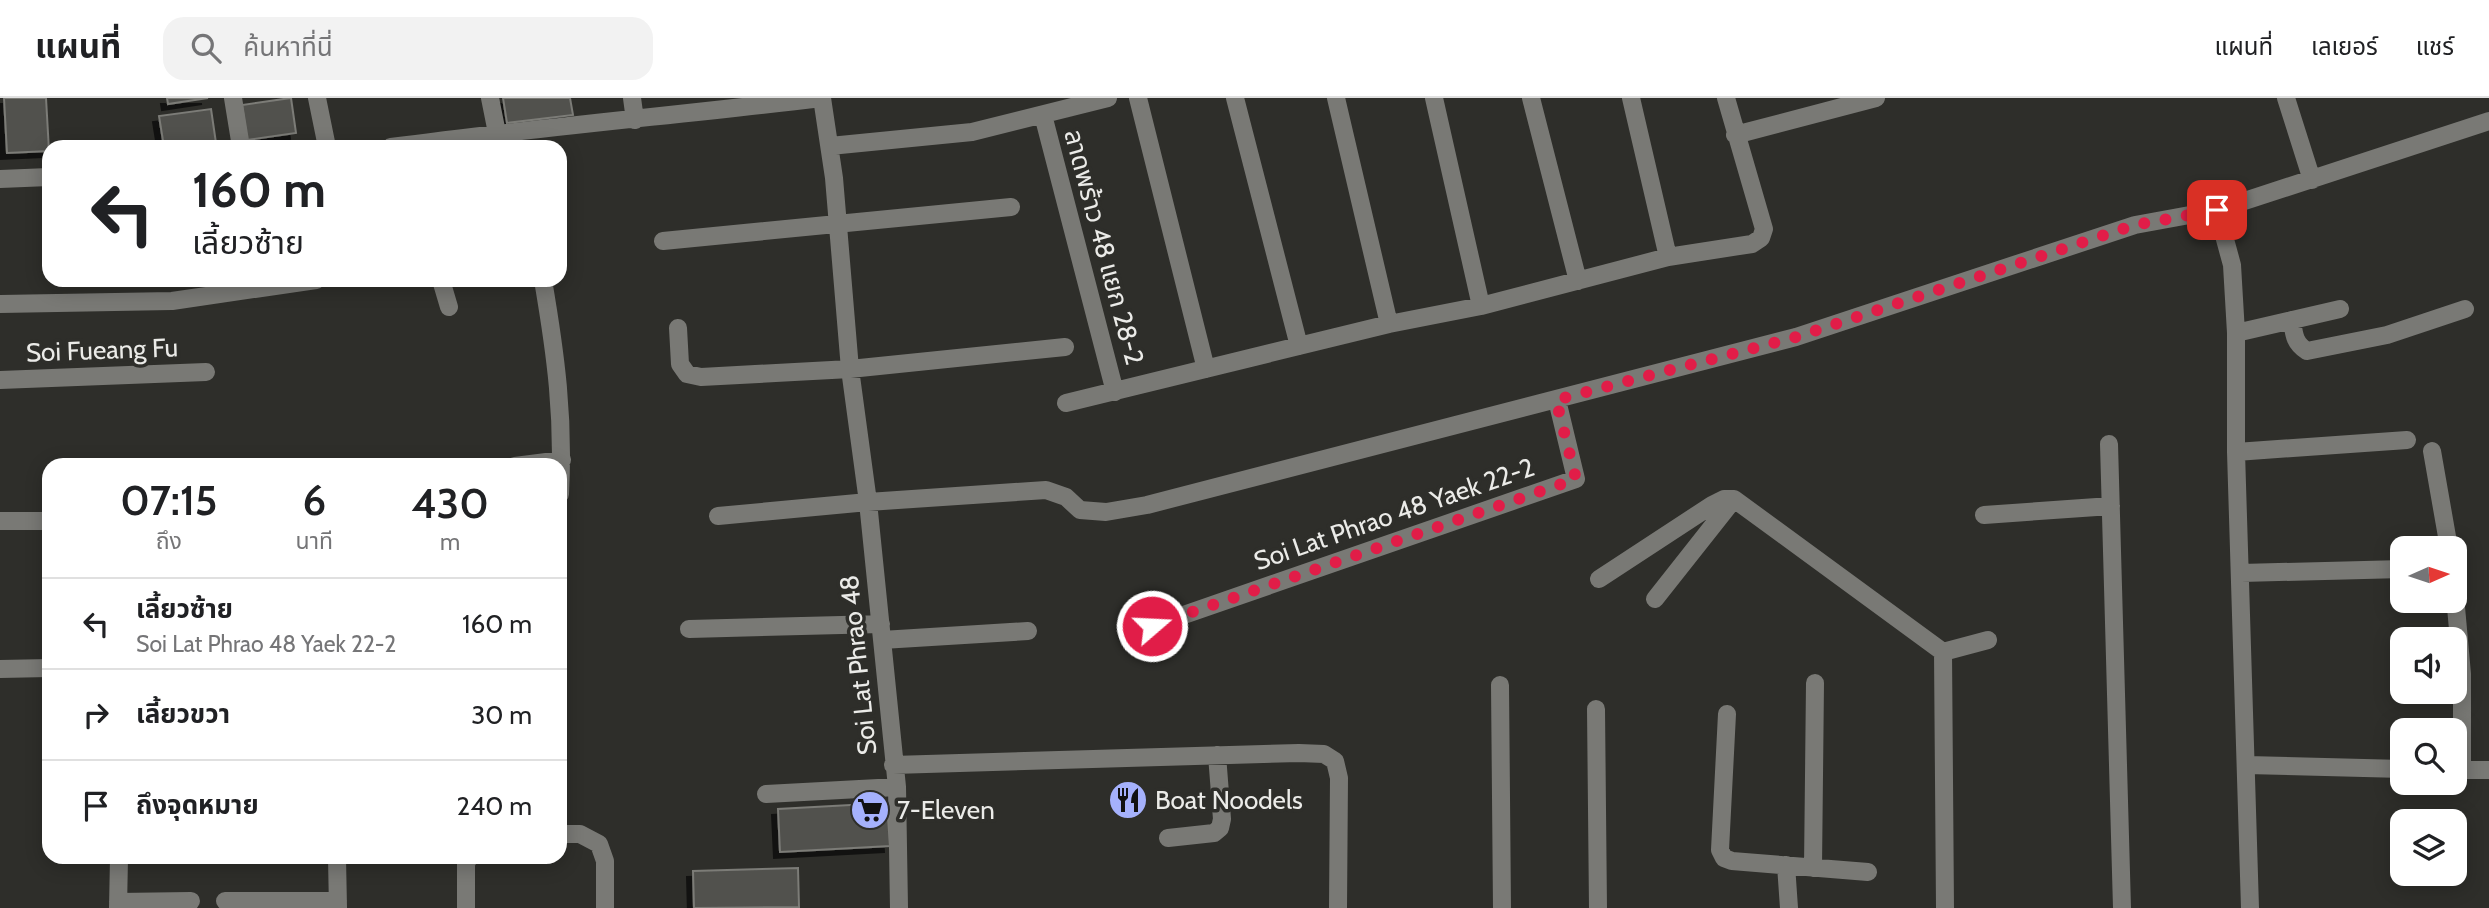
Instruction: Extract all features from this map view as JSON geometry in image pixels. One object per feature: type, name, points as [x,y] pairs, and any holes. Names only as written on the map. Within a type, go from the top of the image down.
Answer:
[{"type":"street","points":[[233,98],[240,140]]},
{"type":"street","points":[[317,98],[326,140]]},
{"type":"street","points":[[490,98],[510,137]]},
{"type":"street","points":[[632,98],[635,120]]},
{"type":"street","points":[[474,140],[822,98]]},
{"type":"street","name":"Soi Lat Phrao 48","points":[[822,98],[839,225],[850,369],[869,502],[893,765],[1324,754],[1335,761],[1339,778],[1338,908]]},
{"type":"street","points":[[830,146],[972,132],[1108,98]]},
{"type":"street","points":[[1138,98],[1206,369]]},
{"type":"street","points":[[1235,98],[1298,346]]},
{"type":"street","points":[[1336,98],[1389,324]]},
{"type":"street","points":[[1434,98],[1481,306]]},
{"type":"street","points":[[1531,98],[1578,281]]},
{"type":"street","points":[[1631,98],[1668,257]]},
{"type":"street","points":[[1066,403],[1389,324],[1481,306],[1668,257],[1752,244],[1761,238],[1765,229],[1726,98]]},
{"type":"street","points":[[1735,135],[1849,102],[1876,98]]},
{"type":"street","points":[[2286,98],[2312,180]]},
{"type":"street","name":"ลาดพร้าว 48 แยก 28-2","points":[[1043,115],[1115,392]]},
{"type":"street","points":[[718,516],[1046,490],[1066,497],[1080,510],[1106,512],[1147,505],[1796,337],[2135,225],[2217,210],[2489,121]]},
{"type":"street","points":[[0,179],[42,177]]},
{"type":"street","points":[[663,241],[1011,207]]},
{"type":"street","points":[[2217,210],[2232,265],[2236,333],[2236,452],[2250,908]]},
{"type":"street","points":[[0,304],[172,301],[268,287]]},
{"type":"street","points":[[443,287],[449,307]]},
{"type":"street","points":[[544,287],[557,357],[562,408],[562,458]]},
{"type":"street","points":[[2236,333],[2340,309]]},
{"type":"street","points":[[2292,320],[2294,338],[2298,345],[2307,351],[2386,335],[2465,309]]},
{"type":"street","points":[[678,328],[680,364],[687,374],[701,377],[850,369],[1065,346]]},
{"type":"street","name":"Soi Fueang Fu","points":[[0,380],[206,372]]},
{"type":"street","name":"Soi Lat Phrao 48 Yaek 22-2","points":[[1152,626],[1576,479],[1556,400]]},
{"type":"street","points":[[2236,452],[2407,440]]},
{"type":"street","points":[[2109,444],[2122,908]]},
{"type":"street","points":[[2432,451],[2447,536]]},
{"type":"street","points":[[1599,579],[1712,505],[1724,499],[1734,499],[1943,652]]},
{"type":"street","points":[[1655,599],[1734,499]]},
{"type":"street","points":[[1984,515],[2111,506]]},
{"type":"street","points":[[0,521],[42,521]]},
{"type":"street","points":[[2241,573],[2390,569]]},
{"type":"street","points":[[2456,613],[2462,674],[2460,718]]},
{"type":"street","points":[[689,629],[1028,631]]},
{"type":"street","points":[[1943,652],[1988,640]]},
{"type":"street","points":[[1943,652],[1945,908]]},
{"type":"street","points":[[0,668],[42,668]]},
{"type":"street","points":[[1813,867],[1815,683]]},
{"type":"street","points":[[1500,685],[1502,908]]},
{"type":"street","points":[[1596,709],[1598,908]]},
{"type":"street","points":[[1727,714],[1720,850],[1724,858],[1732,861],[1868,872]]},
{"type":"street","points":[[1168,838],[1214,832],[1220,828],[1222,819],[1217,755]]},
{"type":"street","points":[[893,765],[897,787],[900,908]]},
{"type":"street","points":[[2247,765],[2390,769]]},
{"type":"street","points":[[2467,770],[2489,770]]},
{"type":"street","points":[[766,794],[897,787]]},
{"type":"street","points":[[567,834],[580,834],[599,844],[605,861],[605,908]]},
{"type":"street","points":[[119,864],[118,905],[191,901]]},
{"type":"street","points":[[225,901],[338,905],[337,864]]},
{"type":"street","points":[[466,864],[466,908]]},
{"type":"street","points":[[1786,864],[1789,908]]},
{"type":"building","points":[[4,98],[46,98],[48,140],[42,140],[42,151],[7,153]]},
{"type":"building","points":[[167,98],[208,98],[168,104]]},
{"type":"building","points":[[291,98],[296,133],[247,140],[242,105]]},
{"type":"building","points":[[503,98],[570,98],[573,115],[507,123]]},
{"type":"building","points":[[211,109],[216,140],[163,140],[159,116]]},
{"type":"building","points":[[887,803],[890,846],[780,852],[778,809]]},
{"type":"building","points":[[798,868],[799,907],[694,908],[693,871]]},
{"type":"place","name":"Boat Noodels","points":[[1128,800]]},
{"type":"place","name":"7-Eleven","points":[[870,810]]},
{"type":"route","points":[[1152,626],[1576,479],[1556,400],[1796,337],[2135,225],[2217,210]]}]
